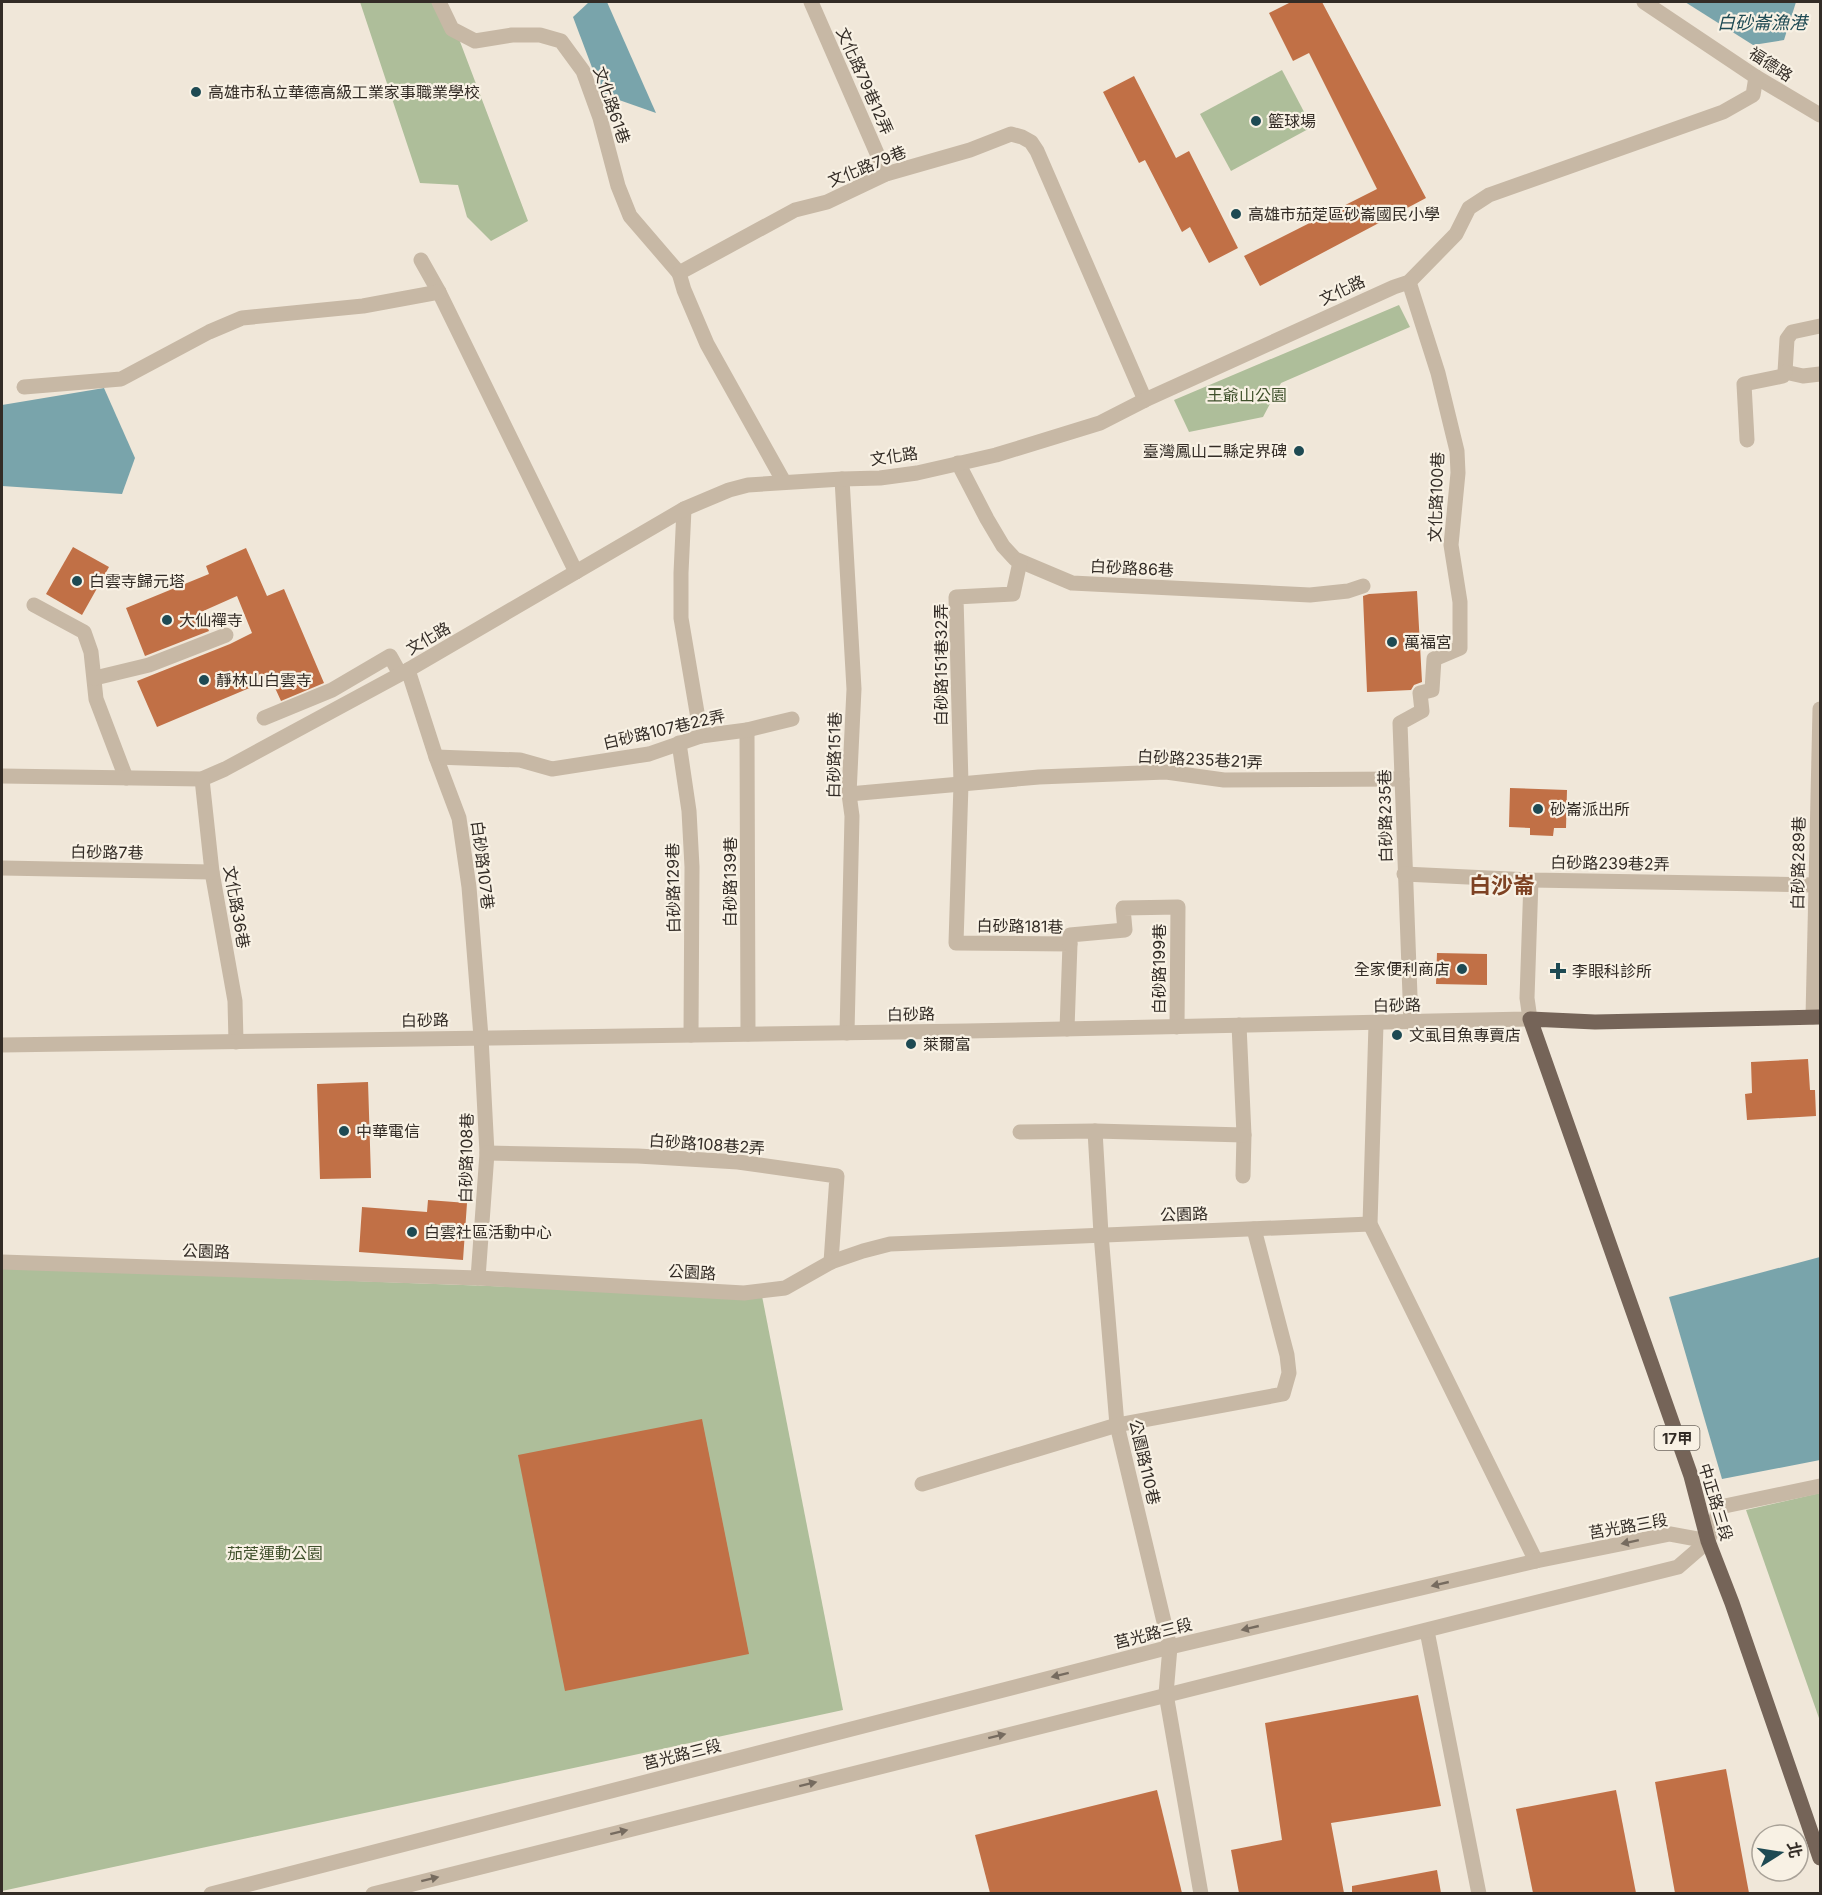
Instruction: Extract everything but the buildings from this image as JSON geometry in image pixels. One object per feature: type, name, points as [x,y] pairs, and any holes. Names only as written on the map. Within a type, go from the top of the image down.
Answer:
[{"type":"main road","name":"白砂路","points":[[1530,1019],[1595,1022],[1817,1017]]},
{"type":"main road","name":"中正路三段","points":[[1530,1019],[1691,1476],[1708,1541],[1821,1858]]},
{"type":"street","name":"文化路61巷","points":[[440,2],[452,29],[475,41],[512,35],[540,35],[561,41],[583,71],[600,118],[618,186],[630,216],[679,273]]},
{"type":"street","name":"文化路79巷12弄","points":[[811,2],[886,174]]},
{"type":"street","name":"福德路","points":[[1644,2],[1756,77],[1821,115]]},
{"type":"street","name":"文化路","points":[[2,776],[202,779],[225,769],[404,672],[684,509],[729,490],[748,485],[842,478],[880,478],[917,472],[996,455],[1100,423],[1145,400],[1409,282],[1456,234],[1469,208],[1489,195],[1723,112],[1753,95],[1756,77]]},
{"type":"street","name":"文化路79巷","points":[[679,273],[795,210],[827,202],[886,174],[970,150],[1011,134],[1022,136],[1031,142],[1037,151],[1145,400]]},
{"type":"street","points":[[421,260],[439,292],[576,572]]},
{"type":"street","points":[[679,273],[707,344],[784,482]]},
{"type":"street","name":"文化路100巷","points":[[1409,282],[1438,373],[1457,451],[1458,473],[1451,545],[1460,602],[1460,648]]},
{"type":"street","points":[[24,387],[121,379],[209,332],[242,318],[363,306],[439,292]]},
{"type":"street","points":[[1747,440],[1744,384],[1783,376],[1787,339],[1792,332],[1821,326]]},
{"type":"street","points":[[1785,372],[1803,376],[1821,375]]},
{"type":"street","name":"白砂路86巷","points":[[958,463],[1003,546],[1015,559],[1072,583],[1310,595],[1348,591],[1363,586]]},
{"type":"street","name":"白砂路151巷","points":[[842,478],[854,689],[849,794],[852,816],[847,1033]]},
{"type":"street","points":[[684,509],[681,618],[701,736]]},
{"type":"street","name":"白砂路151巷32弄","points":[[956,943],[961,784],[956,597],[1013,594],[1020,562]]},
{"type":"street","points":[[34,604],[84,632],[91,652],[96,699],[126,778]]},
{"type":"street","points":[[95,678],[149,665],[226,635]]},
{"type":"street","name":"白砂路235巷","points":[[1411,1023],[1400,723],[1422,711],[1420,693],[1432,690],[1434,659],[1460,648]]},
{"type":"street","points":[[264,718],[332,690],[390,656],[404,672]]},
{"type":"street","name":"白砂路107巷","points":[[404,672],[459,818],[469,887],[481,1037]]},
{"type":"street","name":"白砂路289巷","points":[[1817,1017],[1816,885],[1821,709]]},
{"type":"street","name":"白砂路107巷22弄","points":[[436,757],[520,760],[552,769],[649,754],[701,736],[747,730],[792,719]]},
{"type":"street","name":"白砂路139巷","points":[[747,730],[748,1034]]},
{"type":"street","name":"白砂路129巷","points":[[679,743],[689,811],[692,867],[691,1035]]},
{"type":"street","name":"白砂路235巷21弄","points":[[961,784],[1039,777],[1166,772],[1224,780],[1402,779]]},
{"type":"street","name":"文化路36巷","points":[[202,779],[212,872],[235,1001],[236,1042]]},
{"type":"street","points":[[849,794],[961,784]]},
{"type":"street","name":"白砂路7巷","points":[[2,868],[212,872]]},
{"type":"street","name":"白砂路239巷2弄","points":[[1404,874],[1531,880],[1816,885]]},
{"type":"street","points":[[1530,1019],[1527,998],[1531,880]]},
{"type":"street","name":"白砂路199巷","points":[[1070,944],[1070,935],[1125,930],[1123,908],[1178,908],[1177,1027]]},
{"type":"street","name":"白砂路181巷","points":[[956,943],[1070,944],[1067,1029]]},
{"type":"street","name":"白砂路","points":[[2,1045],[1376,1024],[1530,1019]]},
{"type":"street","points":[[1376,1024],[1370,1224],[1536,1561]]},
{"type":"street","points":[[1239,1025],[1244,1135],[1243,1176]]},
{"type":"street","name":"白砂路108巷","points":[[478,1278],[487,1153],[481,1037]]},
{"type":"street","points":[[1020,1132],[1095,1131],[1244,1135]]},
{"type":"street","name":"公園路110巷","points":[[1095,1131],[1117,1425],[1170,1647],[1166,1694],[1201,1893]]},
{"type":"street","name":"白砂路108巷2弄","points":[[487,1153],[638,1156],[727,1162],[837,1176],[831,1262]]},
{"type":"street","name":"公園路","points":[[2,1262],[478,1278],[744,1293],[784,1288],[831,1262],[890,1244],[1370,1224]]},
{"type":"street","points":[[922,1484],[1117,1425],[1283,1394],[1288,1373],[1287,1355],[1254,1229]]},
{"type":"street","points":[[373,1893],[1678,1567],[1708,1541],[1720,1507],[1821,1486]]},
{"type":"street","name":"莒光路三段","points":[[210,1893],[1170,1647],[1536,1561],[1670,1534],[1708,1541]]},
{"type":"street","points":[[1427,1630],[1479,1893]]},
{"type":"green space","points":[[360,2],[445,2],[528,221],[491,241],[467,217],[458,185],[420,183]]},
{"type":"green space","name":"籃球場","points":[[1282,70],[1312,127],[1231,171],[1200,114]]},
{"type":"green space","name":"王爺山公園","points":[[1399,305],[1410,327],[1281,383],[1263,417],[1189,432],[1174,400]]},
{"type":"green space","name":"茄萣運動公園","points":[[2,1268],[762,1296],[843,1710],[2,1891]]},
{"type":"green space","points":[[1820,1493],[1820,1721],[1746,1510]]},
{"type":"water","points":[[589,2],[607,2],[656,113],[602,94],[573,17]]},
{"type":"water","name":"白砂崙漁港","points":[[1685,2],[1796,2],[1784,40],[1753,45]]},
{"type":"water","points":[[104,388],[135,458],[122,494],[2,486],[2,405]]},
{"type":"water","points":[[1820,1257],[1820,1460],[1722,1479],[1669,1297]]},
{"type":"place","name":"高雄市私立華德高級工業家事職業學校","points":[[196,92]]},
{"type":"place","name":"籃球場","points":[[1256,121]]},
{"type":"place","name":"高雄市茄萣區砂崙國民小學","points":[[1236,214]]},
{"type":"place","name":"臺灣鳳山二縣定界碑","points":[[1299,451]]},
{"type":"place","name":"白雲寺歸元塔","points":[[77,581]]},
{"type":"place","name":"大仙禪寺","points":[[167,620]]},
{"type":"place","name":"萬福宮","points":[[1392,642]]},
{"type":"place","name":"靜林山白雲寺","points":[[204,680]]},
{"type":"place","name":"砂崙派出所","points":[[1538,809]]},
{"type":"place","name":"全家便利商店","points":[[1462,969]]},
{"type":"place","name":"李眼科診所","points":[[1558,971]]},
{"type":"place","name":"文虱目魚專賣店","points":[[1397,1035]]},
{"type":"place","name":"萊爾富","points":[[911,1044]]},
{"type":"place","name":"中華電信","points":[[344,1131]]},
{"type":"place","name":"白雲社區活動中心","points":[[412,1232]]},
{"type":"district","name":"白沙崙","points":[[1502,885]]}]
